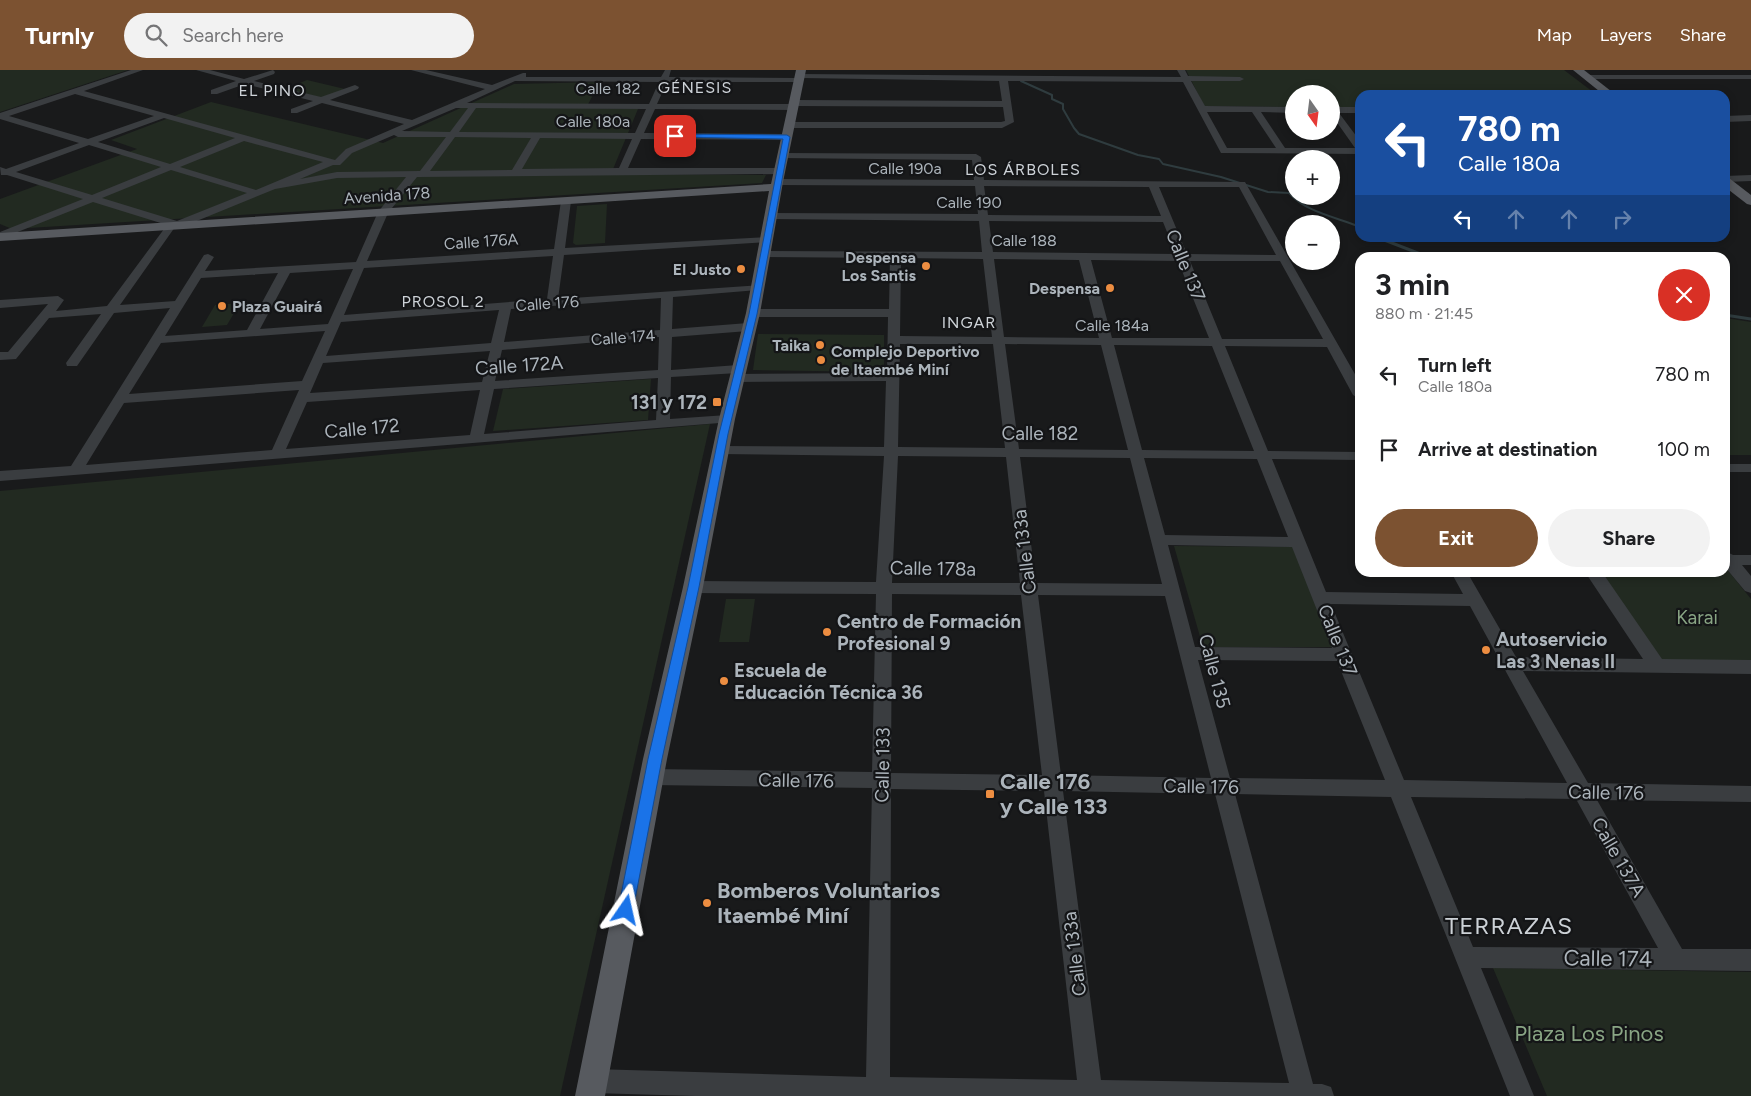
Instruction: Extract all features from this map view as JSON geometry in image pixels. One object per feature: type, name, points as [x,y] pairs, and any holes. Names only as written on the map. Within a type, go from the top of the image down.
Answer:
[{"type":"main road","points":[[1578,70],[1604,90]]},
{"type":"main road","points":[[591,1088],[651,777],[693,587],[720,450],[758,287],[777,180],[800,75]]},
{"type":"main road","name":"Avenida 178","points":[[0,236],[566,201],[777,180]]},
{"type":"main road","points":[[1730,184],[1751,201]]},
{"type":"street","points":[[2,114],[138,70]]},
{"type":"street","points":[[200,70],[413,123]]},
{"type":"street","points":[[415,70],[493,88]]},
{"type":"street","points":[[441,76],[456,70]]},
{"type":"street","points":[[337,163],[349,151],[534,70]]},
{"type":"street","points":[[622,171],[668,70]]},
{"type":"street","points":[[214,92],[271,72]]},
{"type":"street","points":[[514,79],[664,79],[800,75],[979,74],[1003,78],[1021,74],[1184,76],[1240,79]]},
{"type":"street","points":[[1184,76],[1224,150],[1355,150]]},
{"type":"street","points":[[1587,77],[1751,77]]},
{"type":"street","points":[[789,125],[1002,125],[1010,122],[1003,78]]},
{"type":"street","points":[[294,111],[356,87]]},
{"type":"street","points":[[72,363],[109,309],[174,226],[332,162],[74,91]]},
{"type":"street","name":"Calle 182","points":[[453,105],[1007,104]]},
{"type":"street","points":[[277,454],[383,212],[419,174],[474,105]]},
{"type":"street","points":[[1202,109],[1285,110]]},
{"type":"street","points":[[1256,110],[1282,151]]},
{"type":"street","points":[[1340,110],[1355,110]]},
{"type":"street","points":[[2,114],[256,194]]},
{"type":"street","points":[[3,172],[162,116]]},
{"type":"street","points":[[1730,118],[1751,118]]},
{"type":"street","points":[[1340,121],[1355,143]]},
{"type":"street","name":"Calle 180a","points":[[398,134],[787,137]]},
{"type":"street","points":[[515,173],[536,135]]},
{"type":"street","points":[[0,236],[242,138]]},
{"type":"street","name":"Calle 133a","points":[[783,156],[976,157],[1091,1094]]},
{"type":"street","name":"Calle 190a","points":[[275,186],[337,174],[622,171],[777,180],[1242,184],[1283,258]]},
{"type":"street","points":[[3,172],[174,226]]},
{"type":"street","points":[[1730,180],[1751,178]]},
{"type":"street","name":"Calle 137","points":[[1153,184],[1522,1096]]},
{"type":"street","points":[[552,303],[566,201]]},
{"type":"street","name":"Calle 190","points":[[770,216],[1167,218]]},
{"type":"street","name":"Calle 188","points":[[765,246],[896,255],[1283,258]]},
{"type":"street","name":"Calle 176A","points":[[197,275],[559,252],[765,246]]},
{"type":"street","name":"Calle 133","points":[[878,1092],[884,587],[891,452],[896,255]]},
{"type":"street","name":"Calle 135","points":[[1084,256],[1304,1096]]},
{"type":"street","points":[[75,471],[208,257]]},
{"type":"street","points":[[1283,258],[1355,386]]},
{"type":"street","points":[[252,332],[286,269]]},
{"type":"street","name":"Calle 176","points":[[155,340],[506,306],[758,287]]},
{"type":"street","points":[[663,423],[666,294]]},
{"type":"street","points":[[0,304],[58,300]]},
{"type":"street","points":[[6,356],[58,300]]},
{"type":"street","points":[[46,315],[178,304]]},
{"type":"street","points":[[476,438],[506,306]]},
{"type":"street","name":"Calle 174","points":[[319,360],[666,334],[750,320],[895,313]]},
{"type":"street","name":"Calle 184a","points":[[894,340],[1331,343]]},
{"type":"street","name":"Calle 172A","points":[[302,398],[664,374],[893,377]]},
{"type":"street","points":[[119,399],[308,385]]},
{"type":"street","name":"Calle 172","points":[[0,476],[727,419]]},
{"type":"street","name":"Calle 182","points":[[720,450],[1355,456]]},
{"type":"street","points":[[1730,468],[1751,468]]},
{"type":"street","points":[[1158,540],[1298,542]]},
{"type":"street","points":[[1730,559],[1751,560]]},
{"type":"street","points":[[1730,564],[1751,588]]},
{"type":"street","name":"Calle 137A","points":[[1462,577],[1676,959]]},
{"type":"street","points":[[1596,577],[1657,666]]},
{"type":"street","name":"Calle 178a","points":[[693,587],[1172,590]]},
{"type":"street","points":[[1321,598],[1474,600]]},
{"type":"street","points":[[1188,653],[1344,655]]},
{"type":"street","points":[[1510,664],[1751,667]]},
{"type":"street","name":"Calle 176","points":[[651,777],[1751,794]]},
{"type":"street","name":"Calle 174","points":[[1466,957],[1751,960]]},
{"type":"street","points":[[591,1088],[1322,1096]]},
{"type":"green space","points":[[0,70],[128,70],[0,112]]},
{"type":"green space","points":[[1186,70],[1564,70],[1590,90],[1355,90],[1355,107],[1340,107],[1340,85],[1285,85],[1285,107],[1204,106]]},
{"type":"green space","points":[[307,80],[345,89],[323,98],[285,89]]},
{"type":"green space","points":[[600,82],[586,108],[638,109],[611,174],[766,175],[762,183],[12,229],[0,224],[0,199],[137,149],[111,140],[211,102],[383,143],[514,84]]},
{"type":"green space","points":[[607,204],[605,243],[576,245],[573,243],[577,206]]},
{"type":"green space","points":[[240,303],[227,325],[202,327],[215,305]]},
{"type":"green space","points":[[1730,319],[1751,322],[1751,455],[1730,455]]},
{"type":"green space","points":[[758,334],[884,335],[884,372],[753,370]]},
{"type":"green space","points":[[651,379],[648,420],[493,431],[503,389]]},
{"type":"green space","points":[[710,424],[560,1096],[0,1096],[0,491]]},
{"type":"green space","points":[[1174,546],[1294,547],[1335,647],[1203,647]]},
{"type":"green space","name":"Karai","points":[[1730,573],[1751,599],[1751,662],[1662,662],[1603,577],[1730,577]]},
{"type":"green space","points":[[726,599],[755,599],[749,642],[719,642]]},
{"type":"green space","name":"Plaza Los Pinos","points":[[1493,968],[1751,972],[1751,1096],[1547,1096]]},
{"type":"waterway","points":[[1021,81],[1052,95],[1052,99],[1063,104],[1063,109],[1079,134],[1138,155],[1159,159],[1163,164],[1221,177],[1268,192],[1289,193],[1296,200],[1313,210],[1355,225]]},
{"type":"waterway","points":[[1389,242],[1415,252]]},
{"type":"waterway","points":[[1730,316],[1751,319]]},
{"type":"place","name":"Despensa Los Santis","points":[[926,266]]},
{"type":"place","name":"El Justo","points":[[741,269]]},
{"type":"place","name":"Despensa","points":[[1110,288]]},
{"type":"place","name":"Plaza Guairá","points":[[222,306]]},
{"type":"place","name":"Taika","points":[[820,345]]},
{"type":"place","name":"Complejo Deportivo de Itaembé Miní","points":[[821,360]]},
{"type":"place","name":"131 y 172","points":[[717,402]]},
{"type":"place","name":"Centro de Formación Profesional 9","points":[[827,632]]},
{"type":"place","name":"Autoservicio Las 3 Nenas II","points":[[1486,650]]},
{"type":"place","name":"Escuela de Educación Técnica 36","points":[[724,681]]},
{"type":"place","name":"Calle 176 y Calle 133","points":[[990,794]]},
{"type":"place","name":"Bomberos Voluntarios Itaembé Miní","points":[[707,903]]},
{"type":"district","name":"GÉNESIS","points":[[695,87]]},
{"type":"district","name":"EL PINO","points":[[272,90]]},
{"type":"district","name":"LOS ÁRBOLES","points":[[1023,169]]},
{"type":"district","name":"PROSOL 2","points":[[443,301]]},
{"type":"district","name":"INGAR","points":[[969,322]]},
{"type":"district","name":"TERRAZAS","points":[[1509,926]]},
{"type":"route","points":[[626,910],[655,759],[693,587],[723,434],[748,327],[753,314],[787,137],[675,136]]}]
